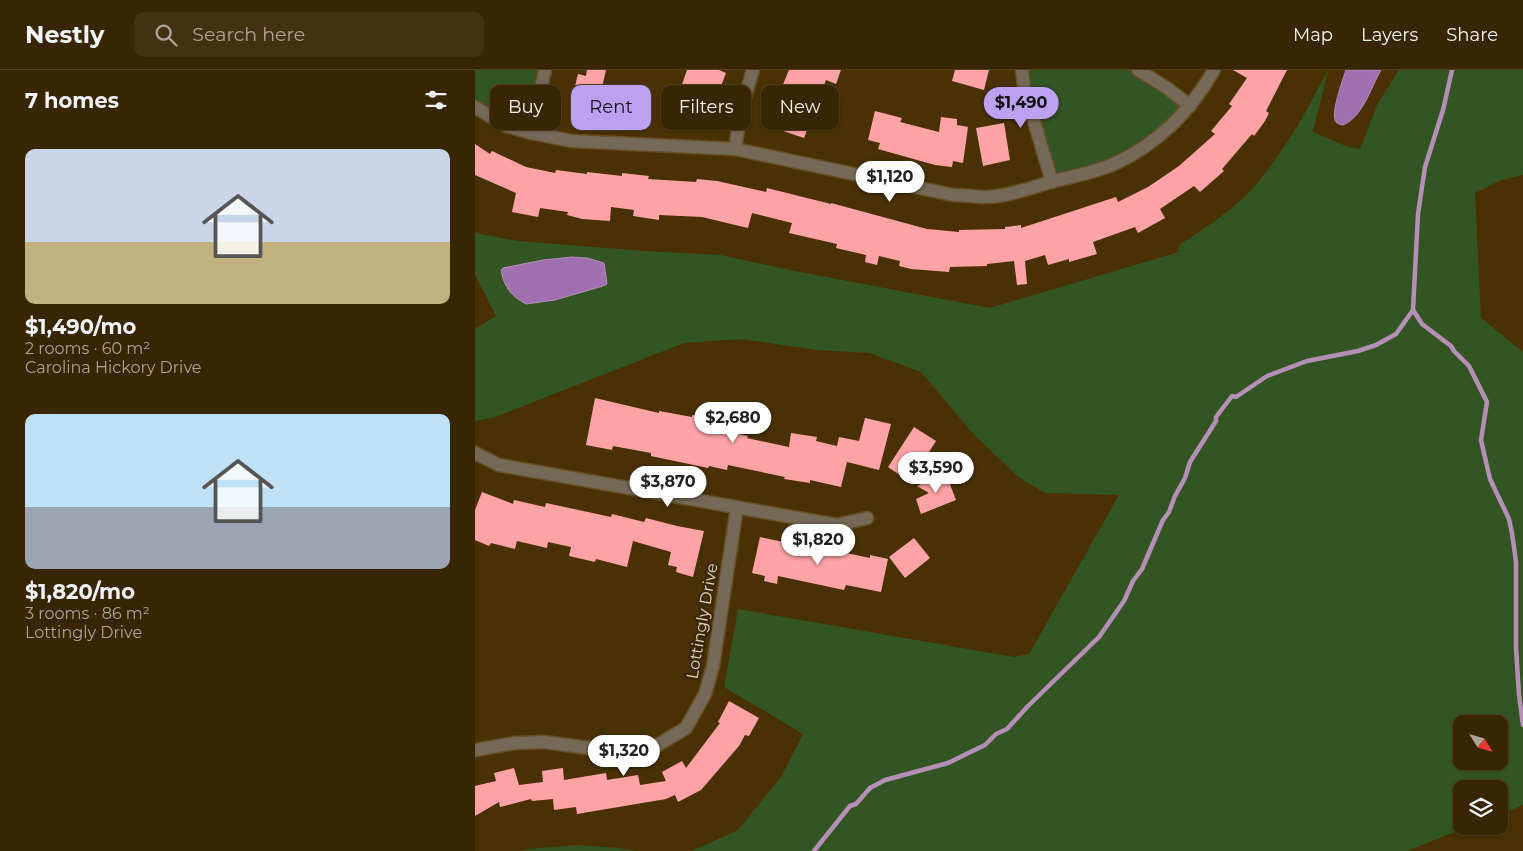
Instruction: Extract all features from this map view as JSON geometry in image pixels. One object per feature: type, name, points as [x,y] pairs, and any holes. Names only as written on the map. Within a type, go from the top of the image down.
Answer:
[{"type":"street","points":[[531,133],[545,70]]},
{"type":"street","points":[[735,149],[741,110],[753,70]]},
{"type":"street","points":[[1023,70],[1024,87],[1052,182]]},
{"type":"street","points":[[1138,70],[1190,106]]},
{"type":"street","points":[[475,107],[506,126],[572,141],[735,149],[953,195],[988,197],[1031,189],[1115,164],[1157,138],[1190,106],[1214,70]]},
{"type":"street","points":[[475,453],[499,465],[837,525],[867,518]]},
{"type":"street","name":"Lottingly Drive","points":[[475,750],[515,743],[543,742],[627,753],[651,749],[686,728],[705,694],[713,666],[737,507]]},
{"type":"green space","points":[[475,70],[545,70],[542,85],[490,85],[490,114],[475,107]]},
{"type":"green space","points":[[1022,70],[1138,70],[1190,106],[1135,152],[1052,182]]},
{"type":"green space","points":[[1328,70],[1313,132],[1348,147],[1360,149],[1377,105],[1399,70],[1523,70],[1523,175],[1501,180],[1475,193],[1481,318],[1523,352],[1523,805],[1508,811],[1508,780],[1453,780],[1453,833],[1407,851],[692,851],[738,830],[781,777],[803,734],[724,687],[738,609],[1014,657],[1029,654],[1119,495],[1046,493],[1021,479],[976,437],[921,372],[869,353],[817,350],[742,339],[684,343],[495,417],[475,421],[475,329],[496,316],[475,275],[475,233],[518,241],[720,255],[990,308],[1179,252],[1179,245],[1233,207],[1249,192],[1272,164],[1302,118]]},
{"type":"green space","points":[[578,845],[635,851],[521,851],[528,849]]},
{"type":"shaded area","points":[[1346,70],[1381,70],[1361,109],[1350,121],[1342,125],[1336,122],[1335,112]]},
{"type":"shaded area","points":[[572,257],[587,258],[604,263],[607,284],[555,300],[526,304],[516,298],[509,290],[502,276],[501,270],[503,268],[543,260]]},
{"type":"building","points":[[587,70],[606,70],[603,85],[575,85],[578,74],[586,76]]},
{"type":"building","points":[[687,70],[719,70],[726,73],[721,85],[682,85]]},
{"type":"building","points":[[789,70],[841,70],[836,84],[826,80],[824,85],[783,85]]},
{"type":"building","points":[[955,70],[989,70],[984,90],[952,81]]},
{"type":"building","points":[[1233,70],[1287,70],[1266,111],[1269,113],[1265,121],[1254,136],[1252,134],[1222,169],[1224,171],[1200,192],[1194,186],[1160,209],[1165,218],[1138,233],[1135,227],[1093,242],[1097,254],[1069,262],[1069,259],[1048,265],[1045,255],[1025,261],[1027,284],[1017,285],[1014,261],[987,264],[987,266],[950,267],[949,272],[911,269],[899,266],[900,261],[879,256],[877,265],[865,262],[866,255],[836,248],[837,244],[789,233],[792,223],[752,213],[748,228],[702,217],[659,215],[659,220],[633,216],[634,210],[611,207],[610,221],[582,219],[567,215],[568,212],[540,208],[538,217],[512,212],[516,193],[475,175],[475,144],[490,154],[492,151],[526,167],[555,173],[556,170],[622,176],[622,173],[649,176],[648,179],[696,182],[697,179],[717,181],[766,192],[767,188],[927,229],[959,232],[959,230],[1005,229],[1005,227],[1021,225],[1021,228],[1116,197],[1118,202],[1148,187],[1179,166],[1215,134],[1211,131],[1232,106],[1229,104],[1247,78]]},
{"type":"building","points":[[875,111],[902,118],[900,122],[939,132],[941,117],[957,119],[957,125],[968,127],[963,163],[953,161],[952,167],[935,165],[878,149],[880,143],[868,140]]},
{"type":"building","points":[[1004,123],[1010,160],[983,166],[976,128]]},
{"type":"building","points":[[780,130],[807,130],[804,138]]},
{"type":"building","points":[[595,398],[659,413],[659,411],[692,417],[692,415],[719,421],[717,430],[789,447],[791,433],[817,437],[816,441],[837,446],[839,437],[859,441],[865,418],[891,424],[879,470],[847,462],[841,487],[810,480],[810,483],[784,479],[785,477],[728,465],[727,470],[709,466],[708,468],[651,456],[651,453],[613,446],[612,450],[586,445]]},
{"type":"building","points":[[914,427],[936,441],[910,482],[888,467]]},
{"type":"building","points":[[946,474],[956,500],[921,514],[916,499],[929,493],[917,486]]},
{"type":"building","points":[[482,492],[513,504],[514,500],[545,507],[546,503],[611,517],[612,514],[644,522],[646,518],[704,531],[693,577],[676,572],[677,567],[668,565],[671,552],[633,541],[627,567],[596,559],[595,562],[569,556],[571,547],[548,542],[547,548],[517,541],[515,549],[491,543],[489,546],[475,540],[475,510]]},
{"type":"building","points":[[760,537],[837,553],[837,551],[870,558],[870,555],[888,559],[881,592],[846,585],[844,590],[778,576],[777,584],[764,581],[765,576],[752,573]]},
{"type":"building","points":[[914,538],[930,558],[905,578],[889,557]]},
{"type":"building","points":[[729,701],[759,718],[749,736],[745,735],[739,746],[701,790],[678,802],[675,795],[666,799],[577,814],[576,807],[554,810],[553,799],[532,801],[531,799],[500,807],[499,802],[475,816],[475,786],[496,781],[494,773],[514,768],[519,785],[543,782],[542,771],[563,768],[564,780],[606,773],[607,780],[638,775],[640,785],[666,781],[662,772],[682,761],[686,768],[720,723],[718,722]]},
{"type":"waterway","points":[[814,851],[850,806],[856,804],[870,788],[885,780],[948,763],[985,745],[996,734],[1007,729],[1099,637],[1124,601],[1133,581],[1142,569],[1163,520],[1169,512],[1185,478],[1190,462],[1216,421],[1216,417],[1232,396],[1236,397],[1267,376],[1307,361],[1358,351],[1376,345],[1396,334],[1413,310],[1418,214],[1425,167],[1443,110],[1452,70]]},
{"type":"waterway","points":[[1413,310],[1422,324],[1451,346],[1469,366],[1487,402],[1481,440],[1490,479],[1509,519],[1516,562],[1516,648],[1523,725]]}]
